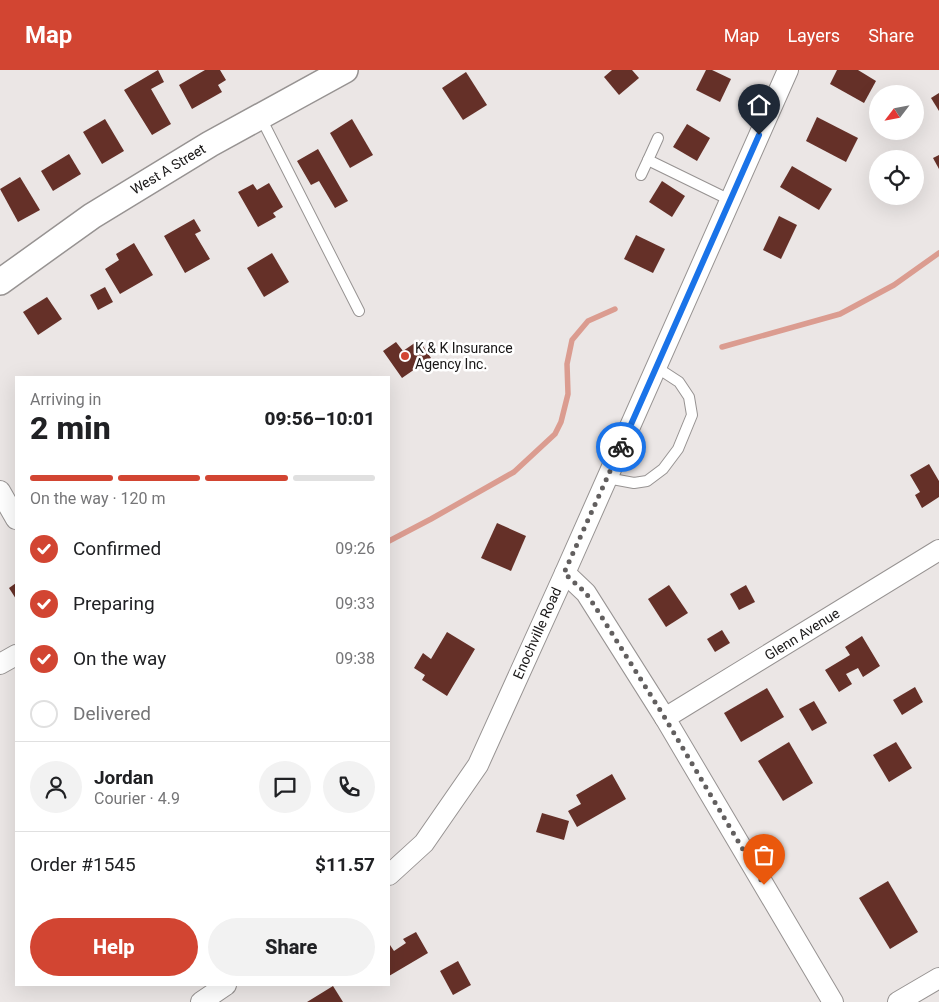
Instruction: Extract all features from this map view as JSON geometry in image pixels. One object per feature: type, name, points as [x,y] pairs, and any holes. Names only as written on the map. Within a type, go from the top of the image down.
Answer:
[{"type":"street","name":"West A Street","points":[[0,282],[92,216],[210,144],[345,70]]},
{"type":"street","name":"Enochville Road","points":[[390,874],[424,843],[478,765],[788,70]]},
{"type":"street","points":[[0,491],[15,517]]},
{"type":"street","name":"Glenn Avenue","points":[[665,718],[939,550]]},
{"type":"street","points":[[564,573],[586,593],[665,718],[833,1002]]},
{"type":"street","points":[[0,664],[15,655]]},
{"type":"street","points":[[898,1002],[939,978]]},
{"type":"street","points":[[201,1002],[225,986]]},
{"type":"lane","points":[[260,116],[359,311]]},
{"type":"lane","points":[[641,175],[658,138]]},
{"type":"lane","points":[[648,160],[730,200]]},
{"type":"lane","points":[[607,478],[634,483],[647,481],[663,469],[678,449],[692,415],[689,397],[679,382],[656,367]]},
{"type":"building","points":[[158,70],[164,82],[151,89],[171,124],[152,135],[124,90]]},
{"type":"building","points":[[205,70],[220,70],[226,80],[218,85],[222,92],[192,109],[179,85]]},
{"type":"building","points":[[612,70],[632,70],[639,78],[619,95],[604,77]]},
{"type":"building","points":[[706,70],[712,70],[731,79],[720,102],[696,90]]},
{"type":"building","points":[[837,70],[858,70],[876,81],[874,85],[869,85],[869,94],[864,103],[830,84]]},
{"type":"building","points":[[466,72],[487,105],[463,120],[442,88]]},
{"type":"building","points":[[939,93],[939,111],[931,98]]},
{"type":"building","points":[[817,117],[858,138],[846,162],[806,141]]},
{"type":"building","points":[[105,119],[124,151],[102,164],[83,132]]},
{"type":"building","points":[[352,119],[373,155],[350,168],[330,133]]},
{"type":"building","points":[[687,124],[710,138],[697,161],[673,147]]},
{"type":"building","points":[[318,149],[348,201],[335,208],[319,181],[311,185],[297,161]]},
{"type":"building","points":[[69,154],[81,174],[53,191],[41,171]]},
{"type":"building","points":[[939,155],[939,169],[933,158]]},
{"type":"building","points":[[792,166],[832,189],[819,210],[780,187]]},
{"type":"building","points":[[20,177],[40,210],[18,222],[0,189]]},
{"type":"building","points":[[662,181],[685,196],[672,217],[649,202]]},
{"type":"building","points":[[269,183],[283,207],[273,213],[276,217],[258,227],[238,192],[253,184],[257,190]]},
{"type":"building","points":[[779,216],[797,225],[781,259],[763,250]]},
{"type":"building","points":[[194,219],[201,231],[195,234],[210,259],[185,273],[164,236]]},
{"type":"building","points":[[636,235],[665,249],[653,273],[624,259]]},
{"type":"building","points":[[134,243],[153,275],[120,294],[105,269],[119,260],[116,254]]},
{"type":"building","points":[[272,253],[289,282],[264,297],[247,268]]},
{"type":"building","points":[[105,287],[113,302],[98,310],[90,295]]},
{"type":"building","points":[[47,297],[62,319],[38,335],[23,312]]},
{"type":"building","points":[[419,340],[431,358],[402,378],[383,351],[396,342],[403,351]]},
{"type":"building","points":[[929,464],[939,481],[939,497],[922,508],[915,495],[920,492],[910,475]]},
{"type":"building","points":[[497,523],[526,536],[511,571],[481,558]]},
{"type":"building","points":[[15,584],[15,597],[9,588]]},
{"type":"building","points":[[669,585],[688,613],[666,627],[648,599]]},
{"type":"building","points":[[746,585],[755,602],[739,610],[730,594]]},
{"type":"building","points":[[722,630],[730,643],[715,652],[707,639]]},
{"type":"building","points":[[447,632],[475,649],[447,696],[422,680],[425,675],[414,668],[423,653],[431,659]]},
{"type":"building","points":[[862,636],[880,666],[863,677],[858,668],[846,674],[852,684],[839,692],[825,670],[850,655],[845,647]]},
{"type":"building","points":[[915,687],[923,702],[902,715],[893,700]]},
{"type":"building","points":[[767,688],[784,717],[741,742],[724,713]]},
{"type":"building","points":[[814,701],[827,723],[812,731],[799,709]]},
{"type":"building","points":[[789,742],[813,783],[783,801],[758,761]]},
{"type":"building","points":[[896,742],[912,768],[889,782],[873,755]]},
{"type":"building","points":[[612,774],[626,799],[577,827],[568,811],[581,804],[576,795]]},
{"type":"building","points":[[542,813],[569,821],[564,840],[536,832]]},
{"type":"building","points":[[888,881],[918,932],[890,949],[859,898]]},
{"type":"building","points":[[416,932],[428,953],[390,975],[390,945],[394,951],[406,943],[403,939]]},
{"type":"building","points":[[458,961],[471,985],[453,995],[440,971]]},
{"type":"building","points":[[333,986],[343,1002],[307,1002]]},
{"type":"waterway","points":[[722,347],[840,314],[894,285],[939,253]]},
{"type":"waterway","points":[[390,540],[514,472],[555,434],[561,422],[568,394],[567,364],[572,340],[588,321],[615,309]]},
{"type":"way so far","points":[[621,447],[564,573],[586,593],[596,608],[665,718],[764,885]]},
{"type":"place","name":"K & K Insurance Agency Inc.","points":[[405,356]]},
{"type":"route","points":[[621,447],[759,135]]}]
